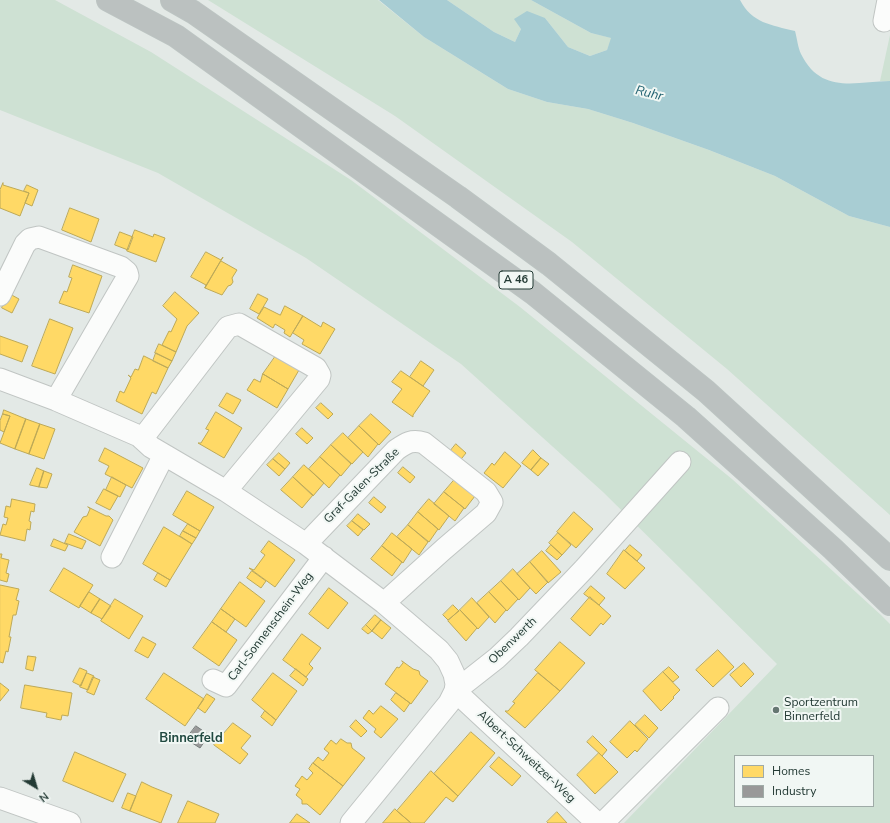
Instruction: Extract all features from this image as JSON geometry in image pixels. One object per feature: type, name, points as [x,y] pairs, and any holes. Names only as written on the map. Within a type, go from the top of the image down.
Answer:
[{"type":"highway","name":"A 46","points":[[108,0],[176,36],[533,293],[686,417],[833,549],[890,604]]},
{"type":"highway","name":"A 46","points":[[172,0],[193,12],[458,197],[549,264],[706,391],[890,559]]},
{"type":"street","points":[[884,21],[888,0]]},
{"type":"street","points":[[0,295],[25,244],[34,237],[39,237],[121,267],[127,272],[128,276],[56,400]]},
{"type":"street","points":[[142,439],[231,325],[239,324],[316,368],[320,375],[319,380],[226,491]]},
{"type":"street","points":[[0,379],[56,400],[122,428],[142,439],[164,455],[226,491],[306,544],[384,603],[439,650],[448,661],[454,674],[456,684],[455,691]]},
{"type":"street","name":"Graf-Galen-Straße","points":[[306,544],[396,450],[416,440],[424,443],[486,492],[492,502],[486,513],[444,548],[384,603]]},
{"type":"street","points":[[112,557],[164,455]]},
{"type":"street","name":"Obenwerth","points":[[351,823],[449,703],[455,691],[497,658],[519,638],[584,569],[680,462]]},
{"type":"street","name":"Carl-Sonnenschein-Weg","points":[[213,680],[226,686],[324,557]]},
{"type":"street","name":"Albert-Schweitzer-Weg","points":[[455,691],[597,823]]},
{"type":"street","points":[[603,823],[718,708]]},
{"type":"street","points":[[0,798],[70,823]]},
{"type":"green space","points":[[0,0],[55,0],[151,52],[351,180],[520,307],[732,479],[881,615],[890,624],[890,823],[624,823],[777,664],[603,492],[461,364],[306,258],[158,173],[0,110]]},
{"type":"green space","points":[[208,0],[378,0],[424,37],[508,89],[547,102],[588,109],[709,150],[775,176],[849,216],[890,227],[890,515],[727,369],[572,242],[395,116]]},
{"type":"green space","points":[[447,0],[531,0],[591,33],[612,38],[607,50],[590,56],[568,47],[545,18],[521,29],[515,42],[494,32]]},
{"type":"green space","points":[[890,35],[890,81],[880,81]]},
{"type":"water","name":"Ruhr","points":[[379,0],[447,0],[494,32],[515,42],[521,29],[514,19],[527,11],[545,18],[568,47],[590,56],[607,50],[611,38],[591,33],[531,0],[740,0],[750,14],[763,22],[795,31],[801,54],[809,67],[818,75],[828,80],[840,83],[890,81],[890,227],[849,216],[775,176],[709,150],[588,109],[547,102],[508,89],[424,37]]},
{"type":"building: Homes","points":[[3,183],[3,185],[29,193],[20,216],[0,208],[0,190]]},
{"type":"building: Homes","points":[[27,185],[38,190],[32,206],[25,203],[29,193],[24,191]]},
{"type":"building: Homes","points":[[70,208],[99,219],[91,242],[62,230]]},
{"type":"building: Homes","points":[[135,230],[153,237],[154,234],[165,238],[156,262],[127,251]]},
{"type":"building: Homes","points":[[120,232],[133,237],[128,250],[115,245]]},
{"type":"building: Homes","points":[[206,252],[221,260],[223,257],[205,288],[206,285],[191,277]]},
{"type":"building: Homes","points":[[221,261],[237,270],[232,278],[233,282],[228,286],[222,295],[205,288]]},
{"type":"building: Homes","points":[[73,265],[102,276],[89,313],[59,303],[64,291],[67,292],[72,278],[69,277]]},
{"type":"building: Homes","points":[[175,292],[199,313],[187,326],[176,352],[162,345],[169,331],[171,332],[177,319],[163,306]]},
{"type":"building: Homes","points":[[8,293],[19,299],[12,313],[2,308]]},
{"type":"building: Homes","points":[[258,294],[268,299],[259,314],[250,309]]},
{"type":"building: Homes","points":[[285,306],[303,316],[290,337],[284,333],[285,330],[275,324],[273,328],[257,318],[264,307],[280,315]]},
{"type":"building: Homes","points":[[303,316],[321,327],[323,322],[335,329],[320,354],[302,344],[304,340],[293,333]]},
{"type":"building: Homes","points":[[50,319],[73,328],[55,374],[32,366]]},
{"type":"building: Homes","points":[[0,336],[28,346],[22,362],[0,354]]},
{"type":"building: Homes","points":[[159,344],[176,352],[172,361],[155,353]]},
{"type":"building: Homes","points":[[156,353],[172,361],[168,368],[153,361]]},
{"type":"building: Homes","points":[[144,356],[168,368],[156,394],[152,392],[142,414],[116,401],[120,391],[124,393],[131,378],[128,375],[131,377],[135,369],[138,370]]},
{"type":"building: Homes","points":[[275,357],[299,370],[288,389],[263,374]]},
{"type":"building: Homes","points":[[421,361],[434,370],[423,386],[410,377]]},
{"type":"building: Homes","points":[[401,371],[430,391],[413,417],[392,402],[402,389],[392,382]]},
{"type":"building: Homes","points":[[263,374],[288,389],[277,408],[247,390],[254,379],[260,382]]},
{"type":"building: Homes","points":[[227,393],[241,400],[233,414],[219,406]]},
{"type":"building: Homes","points":[[321,403],[333,414],[328,419],[316,408]]},
{"type":"building: Homes","points":[[4,410],[26,419],[15,449],[0,443],[10,416],[3,414]]},
{"type":"building: Homes","points":[[216,412],[242,428],[224,458],[198,443],[201,443],[209,430],[206,429]]},
{"type":"building: Homes","points":[[3,414],[10,416],[4,432],[0,430],[0,421]]},
{"type":"building: Homes","points":[[371,414],[391,432],[379,445],[359,426]]},
{"type":"building: Homes","points":[[26,419],[40,424],[29,454],[15,449]]},
{"type":"building: Homes","points":[[40,424],[55,429],[44,459],[29,454]]},
{"type":"building: Homes","points":[[359,426],[378,444],[368,457],[348,438]]},
{"type":"building: Homes","points":[[302,428],[313,438],[307,444],[296,434]]},
{"type":"building: Homes","points":[[343,433],[363,452],[352,464],[331,445]]},
{"type":"building: Homes","points":[[456,444],[466,453],[458,463],[448,454]]},
{"type":"building: Homes","points":[[331,445],[351,464],[341,476],[320,457]]},
{"type":"building: Homes","points":[[105,448],[143,468],[132,488],[105,474],[109,466],[99,461]]},
{"type":"building: Homes","points":[[533,450],[541,458],[531,470],[522,463]]},
{"type":"building: Homes","points":[[505,452],[521,466],[503,488],[484,473],[492,463],[494,465]]},
{"type":"building: Homes","points":[[279,453],[290,463],[285,469],[273,459]]},
{"type":"building: Homes","points":[[320,457],[340,475],[329,488],[309,469]]},
{"type":"building: Homes","points":[[541,458],[549,464],[538,476],[531,470]]},
{"type":"building: Homes","points":[[273,459],[285,469],[279,476],[267,465]]},
{"type":"building: Homes","points":[[304,465],[324,483],[313,496],[293,477]]},
{"type":"building: Homes","points":[[403,467],[415,477],[410,483],[398,473]]},
{"type":"building: Homes","points":[[37,468],[44,471],[39,487],[30,485]]},
{"type":"building: Homes","points":[[44,471],[52,474],[47,488],[39,487]]},
{"type":"building: Homes","points":[[112,477],[126,485],[120,497],[106,490]]},
{"type":"building: Homes","points":[[293,477],[313,495],[302,508],[281,490]]},
{"type":"building: Homes","points":[[456,478],[475,496],[465,509],[444,492]]},
{"type":"building: Homes","points":[[104,489],[118,496],[110,510],[96,503]]},
{"type":"building: Homes","points":[[187,491],[214,507],[200,531],[173,515]]},
{"type":"building: Homes","points":[[444,492],[464,508],[455,521],[434,504]]},
{"type":"building: Homes","points":[[374,497],[386,507],[381,513],[369,503]]},
{"type":"building: Homes","points":[[12,499],[35,504],[34,512],[31,511],[29,521],[31,522],[30,530],[27,529],[25,541],[0,535],[3,524],[6,525],[8,518],[4,517],[6,506],[10,507]]},
{"type":"building: Homes","points":[[429,499],[449,516],[439,530],[418,512]]},
{"type":"building: Homes","points":[[88,507],[109,516],[113,520],[100,546],[74,532],[83,517],[87,516],[90,509]]},
{"type":"building: Homes","points":[[418,512],[438,529],[429,542],[408,525]]},
{"type":"building: Homes","points":[[574,512],[593,529],[576,548],[557,532]]},
{"type":"building: Homes","points":[[358,514],[370,524],[364,530],[352,521]]},
{"type":"building: Homes","points":[[352,521],[363,530],[358,536],[347,526]]},
{"type":"building: Homes","points":[[188,524],[200,531],[196,538],[183,531]]},
{"type":"building: Homes","points":[[408,525],[428,542],[419,555],[397,537]]},
{"type":"building: Homes","points":[[164,527],[192,544],[170,580],[143,564]]},
{"type":"building: Homes","points":[[183,531],[196,538],[192,544],[180,536]]},
{"type":"building: Homes","points":[[392,533],[412,549],[403,563],[382,546]]},
{"type":"building: Homes","points":[[558,533],[571,545],[562,555],[549,543]]},
{"type":"building: Homes","points":[[69,534],[86,541],[82,549],[65,543]]},
{"type":"building: Homes","points":[[54,539],[68,545],[65,551],[51,546]]},
{"type":"building: Homes","points":[[269,541],[295,560],[275,587],[249,568],[254,570],[265,555],[261,552]]},
{"type":"building: Homes","points":[[551,545],[562,555],[557,560],[546,551]]},
{"type":"building: Homes","points":[[630,545],[642,555],[637,561],[625,551]]},
{"type":"building: Homes","points":[[382,546],[402,562],[392,576],[371,559]]},
{"type":"building: Homes","points":[[624,550],[645,568],[625,589],[607,574]]},
{"type":"building: Homes","points":[[542,551],[561,572],[548,583],[530,562]]},
{"type":"building: Homes","points":[[0,554],[2,554],[1,558],[9,560],[6,573],[9,574],[7,582],[0,580]]},
{"type":"building: Homes","points":[[530,562],[548,582],[536,594],[517,574]]},
{"type":"building: Homes","points":[[64,568],[93,585],[79,608],[50,591]]},
{"type":"building: Homes","points":[[513,569],[530,588],[519,600],[501,581]]},
{"type":"building: Homes","points":[[252,571],[266,581],[261,588],[247,578]]},
{"type":"building: Homes","points":[[158,573],[170,580],[166,587],[154,580]]},
{"type":"building: Homes","points":[[501,581],[518,599],[507,611],[489,592]]},
{"type":"building: Homes","points":[[240,582],[265,601],[246,627],[221,609]]},
{"type":"building: Homes","points":[[0,585],[19,589],[16,600],[19,601],[16,615],[13,615],[8,652],[6,651],[3,663],[0,662]]},
{"type":"building: Homes","points":[[591,586],[605,598],[599,605],[584,594]]},
{"type":"building: Homes","points":[[329,588],[348,603],[328,629],[309,614]]},
{"type":"building: Homes","points":[[89,592],[100,599],[91,613],[80,606]]},
{"type":"building: Homes","points":[[489,592],[506,610],[495,623],[477,603]]},
{"type":"building: Homes","points":[[590,597],[611,616],[603,625],[601,623],[590,636],[571,619]]},
{"type":"building: Homes","points":[[472,598],[489,617],[478,629],[460,610]]},
{"type":"building: Homes","points":[[100,599],[111,606],[102,619],[91,613]]},
{"type":"building: Homes","points":[[115,599],[143,616],[129,639],[101,621]]},
{"type":"building: Homes","points":[[453,605],[459,611],[448,620],[443,615]]},
{"type":"building: Homes","points":[[221,609],[235,619],[226,632],[212,622]]},
{"type":"building: Homes","points":[[460,610],[477,628],[466,641],[448,621]]},
{"type":"building: Homes","points":[[375,615],[381,620],[372,631],[366,625]]},
{"type":"building: Homes","points":[[381,620],[391,628],[382,639],[372,631]]},
{"type":"building: Homes","points":[[212,622],[237,640],[219,666],[193,648]]},
{"type":"building: Homes","points":[[366,625],[372,631],[368,634],[362,629]]},
{"type":"building: Homes","points":[[302,634],[321,648],[309,664],[313,668],[306,677],[283,660]]},
{"type":"building: Homes","points":[[143,637],[156,644],[148,658],[135,651]]},
{"type":"building: Homes","points":[[560,642],[585,663],[560,691],[535,670]]},
{"type":"building: Homes","points":[[718,650],[734,667],[713,687],[696,670]]},
{"type":"building: Homes","points":[[28,656],[36,657],[33,671],[26,669]]},
{"type":"building: Homes","points":[[402,661],[413,669],[419,671],[420,675],[428,681],[411,704],[385,684],[397,667],[399,668],[403,663]]},
{"type":"building: Homes","points":[[744,663],[754,674],[741,687],[730,675]]},
{"type":"building: Homes","points":[[669,667],[679,677],[673,682],[663,672]]},
{"type":"building: Homes","points":[[80,668],[87,671],[81,686],[73,682]]},
{"type":"building: Homes","points":[[296,669],[308,679],[303,686],[290,676]]},
{"type":"building: Homes","points":[[663,672],[680,690],[661,711],[643,691]]},
{"type":"building: Homes","points":[[87,673],[94,676],[88,690],[80,687]]},
{"type":"building: Homes","points":[[164,673],[204,699],[185,726],[146,699]]},
{"type":"building: Homes","points":[[273,673],[297,691],[276,720],[252,700]]},
{"type":"building: Homes","points":[[538,673],[560,691],[525,728],[505,711],[508,711],[515,703],[513,702]]},
{"type":"building: Homes","points":[[93,677],[100,680],[94,695],[87,692]]},
{"type":"building: Homes","points":[[0,683],[9,690],[0,701]]},
{"type":"building: Homes","points":[[25,685],[72,693],[68,716],[62,715],[61,720],[46,717],[47,713],[21,708]]},
{"type":"building: Homes","points":[[396,693],[410,703],[404,712],[391,700]]},
{"type":"building: Homes","points":[[207,694],[215,699],[205,713],[198,708]]},
{"type":"building: Homes","points":[[381,706],[398,719],[381,738],[374,732],[376,729],[363,718],[369,710],[373,714]]},
{"type":"building: Homes","points":[[265,711],[276,720],[272,726],[261,717]]},
{"type":"building: Homes","points":[[645,715],[658,728],[649,738],[635,725]]},
{"type":"building: Homes","points":[[356,720],[367,731],[361,737],[350,727]]},
{"type":"building: Homes","points":[[630,721],[648,739],[637,752],[635,750],[627,758],[610,742]]},
{"type":"building: Homes","points":[[233,723],[251,736],[241,748],[248,754],[240,764],[214,745]]},
{"type":"building: Homes","points":[[471,732],[495,753],[458,796],[434,774]]},
{"type":"building: Homes","points":[[593,736],[607,750],[602,756],[587,742]]},
{"type":"building: Homes","points":[[341,739],[347,743],[351,743],[352,748],[365,758],[343,786],[313,763],[318,757],[323,761],[329,753],[324,749],[331,740],[336,744]]},
{"type":"building: Homes","points":[[75,752],[126,774],[113,802],[63,781]]},
{"type":"building: Homes","points":[[599,753],[618,772],[595,794],[577,775]]},
{"type":"building: Homes","points":[[499,757],[521,776],[512,786],[490,767]]},
{"type":"building: Homes","points":[[313,763],[343,786],[320,815],[307,804],[302,804],[302,800],[296,795],[300,789],[295,786],[302,776],[307,780],[313,773],[309,769]]},
{"type":"building: Homes","points":[[431,771],[458,796],[453,802],[446,797],[424,823],[411,823],[397,811]]},
{"type":"building: Homes","points":[[142,782],[172,795],[161,823],[130,811]]},
{"type":"building: Homes","points":[[128,793],[136,796],[130,811],[122,808]]},
{"type":"building: Homes","points":[[188,801],[219,814],[215,823],[178,823]]},
{"type":"building: Homes","points":[[395,809],[397,811],[411,823],[383,823]]},
{"type":"building: Homes","points":[[557,812],[567,823],[547,822]]},
{"type":"building: Homes","points":[[297,814],[310,823],[290,823]]},
{"type":"building: Industry","points":[[196,726],[209,735],[200,748],[186,739]]},
{"type":"place","name":"Sportzentrum Binnerfeld","points":[[776,710]]},
{"type":"district","name":"Binnerfeld","points":[[191,739]]}]
